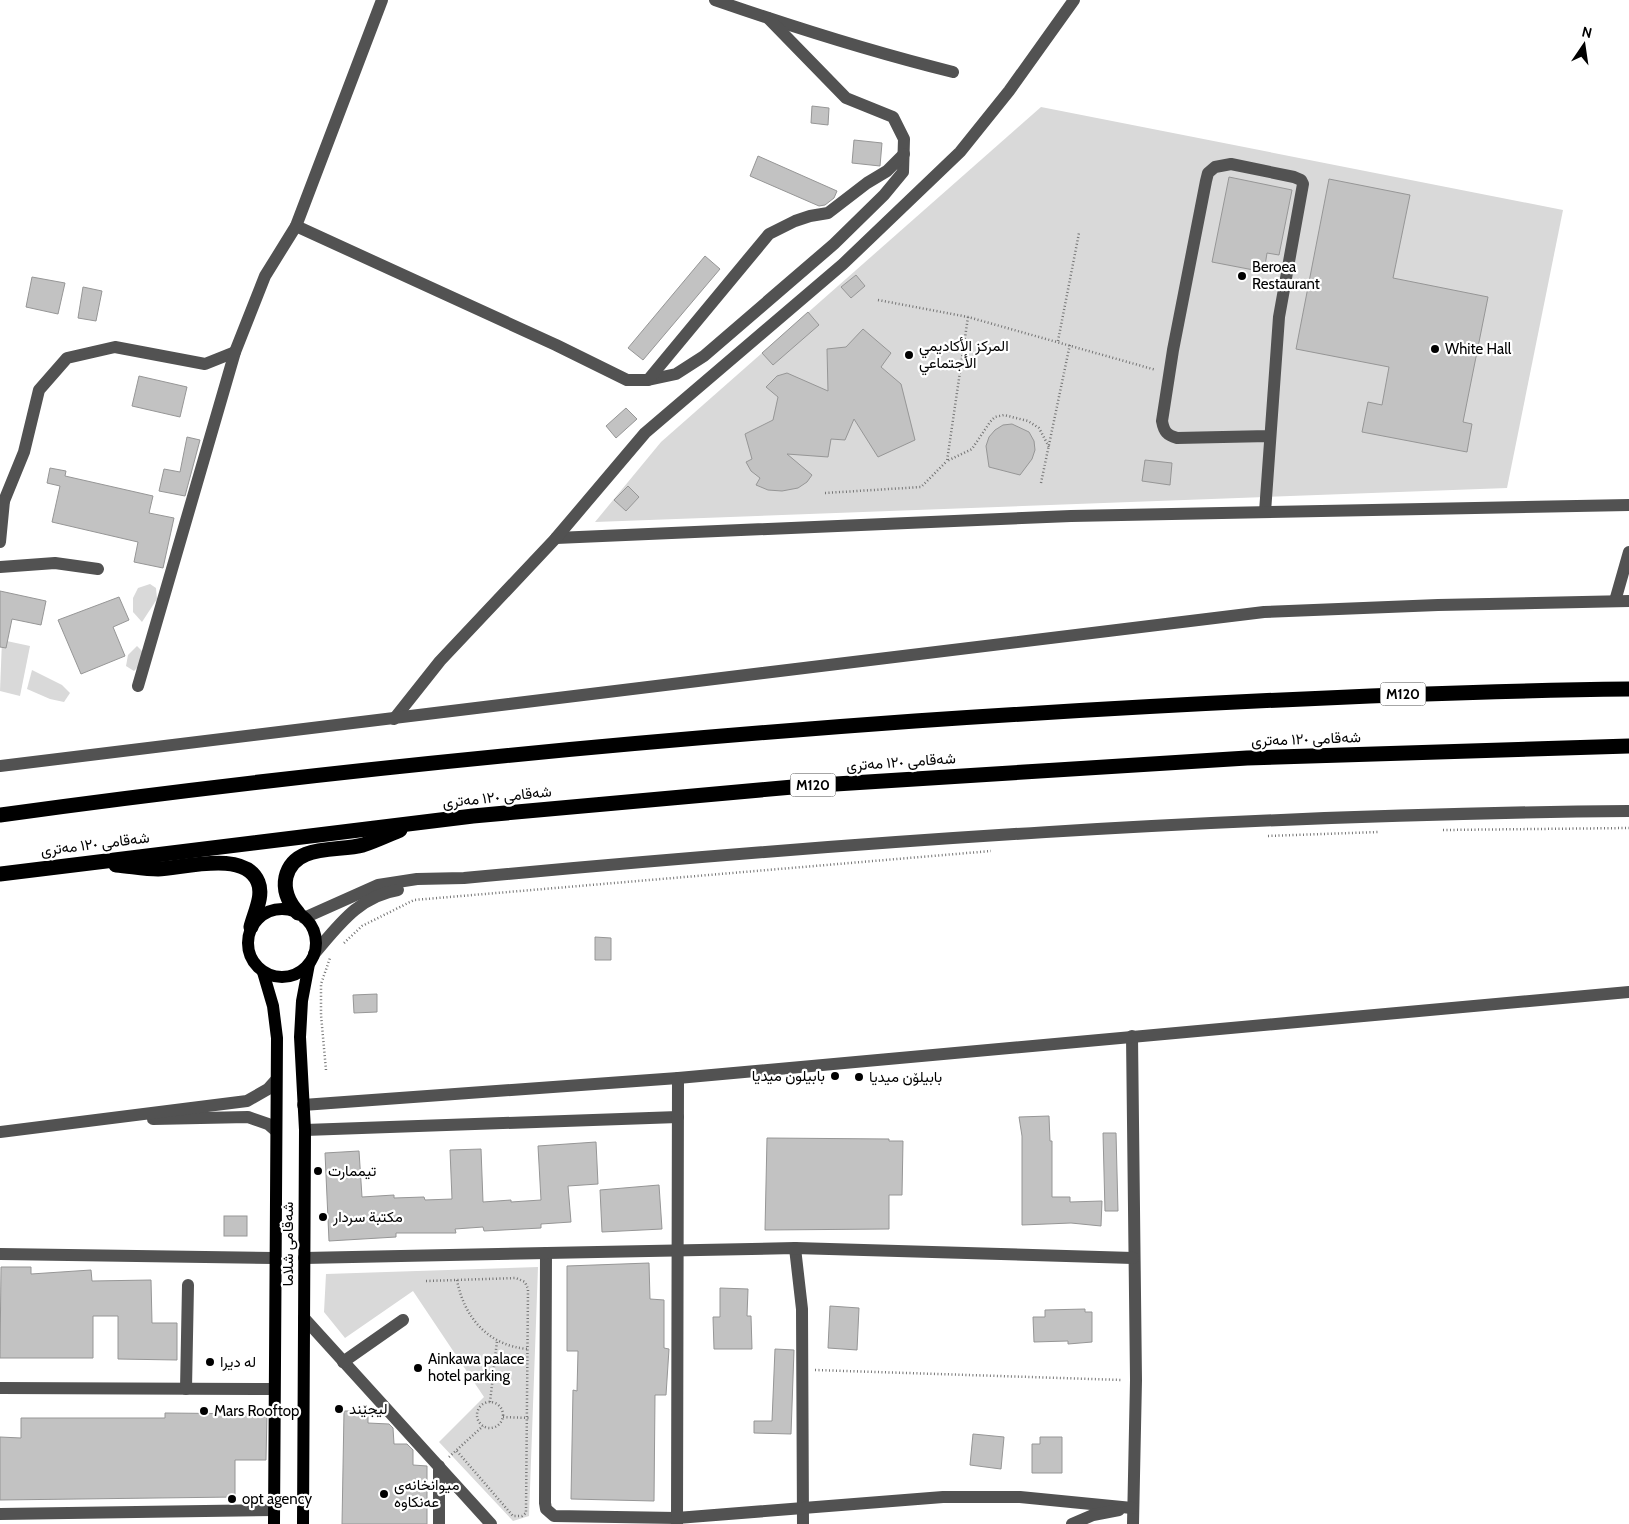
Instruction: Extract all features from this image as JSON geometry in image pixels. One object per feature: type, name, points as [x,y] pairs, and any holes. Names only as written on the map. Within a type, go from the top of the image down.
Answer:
[{"type":"highway","name":"M120","points":[[0,815],[292,778],[766,732],[1269,699],[1440,692],[1629,689]]},
{"type":"highway","name":"شەقامی ١٢٠ مەتری","points":[[0,874],[421,822],[804,786],[1262,758],[1629,746]]},
{"type":"highway","points":[[301,915],[288,898],[285,886],[290,868],[298,858],[309,852],[363,845],[421,822]]},
{"type":"highway","points":[[87,862],[157,869],[223,863],[240,867],[254,875],[260,890],[251,927]]},
{"type":"main road","points":[[251,927],[258,918],[278,909],[301,915]]},
{"type":"main road","name":"شەقامی شلاما","points":[[301,915],[315,935],[312,959],[302,1001],[300,1037],[304,1105],[303,1524]]},
{"type":"main road","name":"شەقامی شلاما","points":[[251,927],[247,947],[250,957],[263,972],[276,1022],[274,1524]]},
{"type":"main road","points":[[263,972],[273,976],[288,977],[302,971],[312,959]]},
{"type":"street","points":[[138,686],[235,352],[265,276],[296,226],[382,0]]},
{"type":"street","points":[[715,0],[901,59],[953,72]]},
{"type":"street","points":[[394,719],[440,662],[556,538],[645,433],[843,264],[960,152],[1009,91],[1074,0]]},
{"type":"street","points":[[296,226],[556,345],[627,380],[648,380],[676,374],[704,356],[834,244],[884,195],[903,172],[904,139],[893,117],[846,98],[768,18]]},
{"type":"street","points":[[648,380],[770,234],[795,221],[828,213],[867,183],[887,171],[904,154]]},
{"type":"street","points":[[1265,512],[1279,317],[1302,188],[1301,180],[1231,164],[1215,167],[1208,173],[1169,374],[1162,421],[1163,429],[1168,435],[1178,438],[1269,436]]},
{"type":"street","points":[[0,542],[2,502],[24,452],[39,390],[67,358],[115,347],[205,364],[235,352]]},
{"type":"street","points":[[556,538],[1071,516],[1629,505]]},
{"type":"street","points":[[1615,601],[1629,552]]},
{"type":"street","points":[[0,567],[55,563],[98,569]]},
{"type":"street","points":[[0,766],[1264,612],[1629,601]]},
{"type":"street","points":[[301,915],[378,885],[417,879],[464,878],[774,850],[1081,830],[1355,817],[1629,810]]},
{"type":"street","points":[[312,959],[345,917],[356,907],[376,895],[385,892],[440,885],[464,878]]},
{"type":"street","points":[[304,1105],[678,1078],[1629,992]]},
{"type":"street","points":[[1132,1036],[1136,1380],[1132,1524]]},
{"type":"street","points":[[677,1521],[678,1078]]},
{"type":"street","points":[[0,1132],[246,1101],[258,1096],[276,1080]]},
{"type":"street","points":[[128,1117],[163,1120],[248,1117],[268,1124],[276,1131]]},
{"type":"street","points":[[304,1130],[678,1117]]},
{"type":"street","points":[[304,1258],[795,1248],[1134,1258]]},
{"type":"street","points":[[795,1248],[802,1309],[803,1524]]},
{"type":"street","points":[[546,1253],[546,1509],[559,1518],[677,1521],[917,1498],[1010,1497],[1060,1499],[1132,1508]]},
{"type":"street","points":[[0,1254],[274,1258]]},
{"type":"street","points":[[186,1389],[188,1284]]},
{"type":"street","points":[[304,1318],[491,1524]]},
{"type":"street","points":[[343,1362],[403,1320]]},
{"type":"street","points":[[0,1388],[274,1389]]},
{"type":"street","points":[[439,1466],[439,1524]]},
{"type":"street","points":[[1072,1524],[1099,1514],[1132,1508]]},
{"type":"street","points":[[0,1514],[38,1519],[151,1518],[274,1510]]},
{"type":"path","points":[[1058,341],[1079,232]]},
{"type":"path","points":[[878,300],[968,317],[1070,344],[1169,374]]},
{"type":"path","points":[[948,461],[968,317]]},
{"type":"path","points":[[1041,483],[1070,344]]},
{"type":"path","points":[[825,493],[921,488],[948,461],[972,449],[995,417],[1004,415],[1028,421],[1039,428],[1049,447]]},
{"type":"path","points":[[1440,830],[1629,828]]},
{"type":"path","points":[[1264,836],[1382,832]]},
{"type":"path","points":[[338,948],[362,926],[414,900],[1000,851]]},
{"type":"path","points":[[326,1070],[320,984],[332,953]]},
{"type":"path","points":[[426,1281],[516,1278],[524,1282],[528,1289],[529,1418],[526,1513],[522,1516],[513,1516],[456,1450]]},
{"type":"path","points":[[457,1280],[465,1308],[474,1322],[497,1341],[515,1348],[528,1349]]},
{"type":"path","points":[[490,1402],[497,1341]]},
{"type":"path","points":[[802,1370],[1136,1380]]},
{"type":"path","points":[[490,1402],[501,1409],[503,1417]]},
{"type":"path","points":[[490,1402],[483,1405],[478,1412],[478,1420],[483,1426],[495,1427],[503,1417]]},
{"type":"path","points":[[503,1417],[529,1418]]},
{"type":"path","points":[[439,1466],[483,1426]]},
{"type":"shaded area","points":[[1041,107],[1563,210],[1507,488],[595,522],[661,442]]},
{"type":"shaded area","points":[[150,584],[156,588],[157,599],[142,622],[133,612],[133,598],[138,588]]},
{"type":"shaded area","points":[[2,640],[30,646],[20,696],[0,691]]},
{"type":"shaded area","points":[[137,646],[144,653],[140,665],[134,671],[126,666],[128,655]]},
{"type":"shaded area","points":[[32,670],[62,685],[70,693],[64,702],[50,699],[27,689]]},
{"type":"shaded area","points":[[538,1267],[529,1516],[513,1521],[439,1442],[484,1397],[413,1291],[345,1338],[324,1312],[326,1274]]},
{"type":"building","points":[[812,106],[829,108],[828,125],[811,123]]},
{"type":"building","points":[[854,140],[882,143],[880,166],[852,163]]},
{"type":"building","points":[[758,156],[837,191],[834,198],[825,205],[819,206],[750,176]]},
{"type":"building","points":[[1229,177],[1292,190],[1279,255],[1267,253],[1264,272],[1212,262]]},
{"type":"building","points":[[1329,179],[1410,195],[1393,278],[1488,297],[1463,422],[1472,424],[1467,452],[1362,432],[1368,402],[1382,405],[1389,367],[1296,349]]},
{"type":"building","points":[[705,256],[720,269],[643,360],[628,348]]},
{"type":"building","points":[[856,275],[865,286],[851,298],[841,287]]},
{"type":"building","points":[[32,277],[65,283],[58,314],[26,307]]},
{"type":"building","points":[[83,287],[102,291],[96,321],[78,318]]},
{"type":"building","points":[[808,312],[819,325],[773,365],[762,353]]},
{"type":"building","points":[[863,329],[891,353],[881,367],[901,384],[915,440],[878,457],[854,419],[845,440],[831,439],[828,457],[787,454],[812,475],[807,482],[798,488],[782,491],[768,490],[756,485],[760,478],[751,471],[746,462],[752,459],[745,434],[773,420],[778,397],[766,387],[777,376],[787,373],[828,391],[827,349],[846,347]]},
{"type":"building","points":[[139,376],[187,387],[180,417],[132,406]]},
{"type":"building","points":[[626,408],[637,419],[616,438],[606,426]]},
{"type":"building","points":[[1012,424],[1029,432],[1034,441],[1035,450],[1032,459],[1020,475],[989,467],[986,446],[989,437],[1003,425]]},
{"type":"building","points":[[187,437],[200,440],[185,496],[159,491],[164,469],[180,472]]},
{"type":"building","points":[[1145,460],[1172,463],[1170,485],[1142,481]]},
{"type":"building","points":[[50,468],[66,471],[65,476],[153,496],[149,513],[174,518],[163,568],[134,562],[138,542],[52,522],[60,486],[47,483]]},
{"type":"building","points":[[628,486],[639,497],[626,511],[614,500]]},
{"type":"building","points":[[0,591],[46,601],[41,625],[12,619],[6,648],[0,647]]},
{"type":"building","points":[[119,597],[129,620],[113,627],[125,656],[81,674],[58,620]]},
{"type":"building","points":[[595,937],[611,938],[611,960],[595,960]]},
{"type":"building","points":[[377,994],[377,1012],[354,1013],[353,995]]},
{"type":"building","points":[[1049,1116],[1050,1141],[1052,1141],[1052,1197],[1070,1197],[1070,1202],[1102,1201],[1101,1226],[1071,1223],[1022,1225],[1022,1136],[1019,1117]]},
{"type":"building","points":[[1103,1133],[1116,1133],[1118,1211],[1105,1211]]},
{"type":"building","points":[[767,1138],[889,1139],[889,1141],[903,1141],[902,1195],[889,1195],[889,1229],[765,1230]]},
{"type":"building","points":[[596,1142],[598,1184],[568,1186],[571,1222],[541,1224],[541,1228],[484,1231],[483,1227],[455,1229],[456,1233],[396,1233],[396,1237],[329,1241],[325,1153],[359,1151],[362,1197],[394,1195],[394,1198],[424,1197],[425,1200],[452,1199],[450,1150],[481,1149],[483,1202],[511,1200],[511,1202],[541,1200],[538,1146]]},
{"type":"building","points":[[659,1185],[662,1229],[602,1232],[600,1190]]},
{"type":"building","points":[[224,1216],[247,1216],[247,1236],[224,1236]]},
{"type":"building","points":[[649,1263],[650,1299],[664,1300],[664,1348],[669,1349],[666,1395],[655,1395],[654,1501],[571,1499],[573,1390],[577,1391],[578,1351],[567,1351],[567,1266]]},
{"type":"building","points":[[1,1267],[31,1267],[31,1274],[91,1270],[92,1281],[151,1280],[152,1323],[177,1323],[177,1360],[118,1359],[118,1316],[93,1316],[93,1358],[0,1358]]},
{"type":"building","points":[[720,1288],[748,1289],[747,1316],[751,1316],[752,1349],[714,1349],[713,1317],[720,1317]]},
{"type":"building","points":[[830,1306],[859,1308],[857,1350],[828,1348]]},
{"type":"building","points":[[1085,1309],[1085,1312],[1092,1312],[1092,1342],[1068,1344],[1068,1341],[1034,1342],[1033,1317],[1045,1317],[1045,1310]]},
{"type":"building","points":[[775,1349],[794,1350],[791,1434],[754,1433],[754,1421],[772,1421]]},
{"type":"building","name":"میوانخانەی عەنکاوە","points":[[344,1411],[368,1411],[368,1423],[389,1424],[393,1428],[394,1444],[407,1444],[413,1450],[413,1465],[427,1466],[427,1524],[342,1524]]},
{"type":"building","points":[[165,1413],[267,1414],[266,1460],[235,1460],[235,1497],[0,1500],[0,1437],[21,1438],[21,1418],[165,1418]]},
{"type":"building","points":[[973,1434],[1004,1437],[1001,1469],[970,1465]]},
{"type":"building","points":[[1040,1437],[1062,1437],[1062,1473],[1032,1473],[1032,1444],[1040,1444]]},
{"type":"place","name":"Beroea Restaurant","points":[[1242,276]]},
{"type":"place","name":"White Hall","points":[[1435,349]]},
{"type":"place","name":"المركز الأكاديمي الأجتماعي","points":[[909,355]]},
{"type":"place","name":"بابيلون ميديا","points":[[835,1076]]},
{"type":"place","name":"بابیلۆن میدیا","points":[[859,1077]]},
{"type":"place","name":"تیممارت","points":[[318,1171]]},
{"type":"place","name":"مكتبة سردار","points":[[323,1217]]},
{"type":"place","name":"له ديرا","points":[[210,1362]]},
{"type":"place","name":"Ainkawa palace hotel parking","points":[[418,1368]]},
{"type":"place","name":"لیجێند","points":[[339,1409]]},
{"type":"place","name":"Mars Rooftop","points":[[204,1411]]},
{"type":"place","name":"میوانخانەی عەنکاوە","points":[[384,1494]]},
{"type":"place","name":"opt agency","points":[[232,1499]]}]
